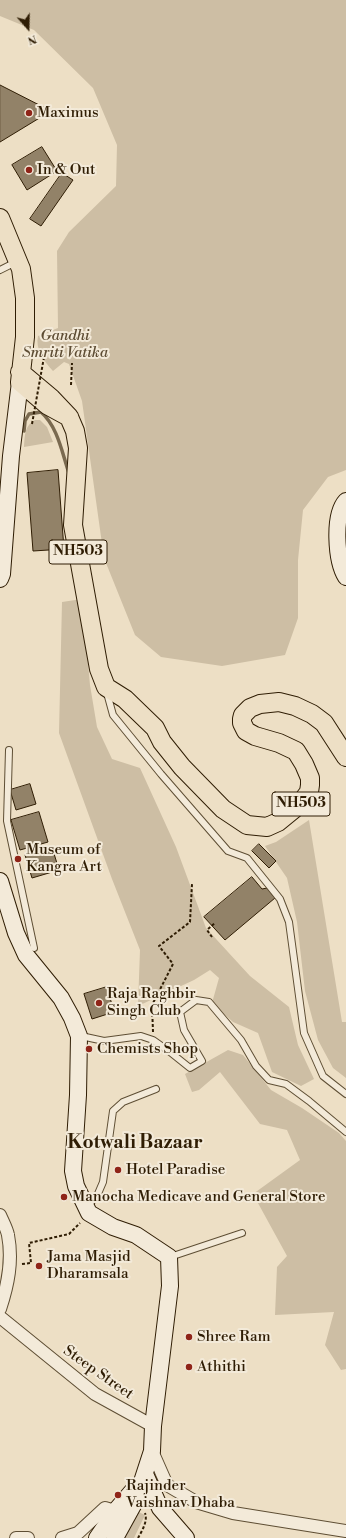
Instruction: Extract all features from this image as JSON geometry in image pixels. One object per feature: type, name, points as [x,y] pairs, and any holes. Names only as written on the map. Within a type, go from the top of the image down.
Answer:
[{"type":"main road","points":[[0,218],[21,269],[26,298],[25,336],[11,456],[3,566],[0,579]]},
{"type":"main road","name":"NH503","points":[[20,377],[51,398],[69,417],[75,432],[78,448],[73,525],[99,669],[106,687],[125,699],[155,728],[162,742],[182,767],[223,810],[247,825],[267,827],[278,822],[300,804],[309,792],[310,785],[310,778],[296,751],[279,743],[254,736],[246,731],[242,723],[242,719],[243,715],[250,708],[260,704],[279,702],[295,706],[312,714],[324,723],[346,757]]},
{"type":"main road","points":[[346,501],[342,504],[339,514],[338,538],[340,561],[346,577]]},
{"type":"main road","points":[[0,881],[16,933],[26,955],[61,998],[72,1018],[79,1036],[78,1095],[73,1171],[76,1186],[87,1210],[113,1227],[136,1235],[169,1257],[170,1286],[153,1426],[152,1451],[136,1500],[115,1538]]},
{"type":"main road","points":[[97,1538],[117,1509],[145,1474]]},
{"type":"main road","points":[[145,1474],[160,1508],[186,1538]]},
{"type":"street","points":[[0,1215],[8,1234],[10,1266],[7,1288],[0,1309]]},
{"type":"street","name":"Steep Street","points":[[0,1317],[95,1394],[153,1426]]},
{"type":"street","points":[[152,1451],[167,1485],[196,1502],[233,1513],[346,1531]]},
{"type":"street","points":[[62,1538],[78,1533],[105,1508],[115,1511],[117,1509]]},
{"type":"street","points":[[16,1538],[28,1538]]},
{"type":"lane","points":[[0,270],[18,261]]},
{"type":"lane","points":[[106,687],[113,715],[161,774],[228,851],[247,858],[280,899],[289,922],[304,1033],[323,1076],[346,1094]]},
{"type":"lane","points":[[9,750],[7,821],[34,948]]},
{"type":"lane","points":[[79,1036],[104,1041],[141,1036],[153,1040],[190,1068],[202,1061],[184,1030],[180,1012],[196,1000],[209,1002],[241,1040],[256,1066],[269,1080],[286,1084],[346,1132]]},
{"type":"lane","points":[[87,1210],[97,1196],[103,1182],[113,1111],[122,1102],[156,1089]]},
{"type":"lane","points":[[169,1257],[242,1233]]},
{"type":"path","points":[[32,424],[44,357]]},
{"type":"path","points":[[71,385],[72,363]]},
{"type":"path","points":[[153,1040],[152,1005],[173,964],[159,946],[190,922],[192,884]]},
{"type":"path","points":[[212,937],[207,930],[215,923]]},
{"type":"path","points":[[10,1266],[31,1263],[29,1243],[69,1234],[87,1210]]},
{"type":"green space","name":"Gandhi Smriti Vatika","points":[[0,0],[346,0],[346,470],[328,477],[303,510],[298,560],[298,618],[285,655],[222,666],[161,657],[135,635],[104,558],[82,401],[69,364],[64,362],[53,371],[41,355],[37,341],[38,336],[58,328],[57,251],[69,232],[116,186],[117,145],[93,88],[34,30],[0,16]]},
{"type":"green space","points":[[40,420],[47,427],[53,442],[24,447],[27,428],[31,422]]},
{"type":"green space","points":[[82,599],[90,685],[97,727],[112,759],[140,768],[176,847],[206,928],[250,976],[289,1007],[298,1045],[314,1079],[301,1086],[272,1072],[258,1033],[233,1022],[212,1003],[219,978],[210,970],[194,980],[138,1006],[140,950],[112,879],[59,733],[62,602]]},
{"type":"green space","points":[[309,820],[342,1022],[346,1022],[346,1078],[333,1068],[318,1040],[305,991],[297,922],[287,878],[265,846],[276,842]]},
{"type":"green space","points":[[228,1050],[243,1055],[271,1090],[302,1108],[339,1133],[346,1141],[346,1369],[341,1370],[325,1345],[334,1312],[275,1315],[277,1267],[287,1256],[253,1194],[300,1160],[287,1130],[260,1124],[220,1072],[199,1090],[192,1092],[185,1074]]},
{"type":"green space","points":[[134,1510],[145,1515],[134,1538],[121,1538]]},
{"type":"building","points":[[0,85],[51,111],[0,142]]},
{"type":"building","points":[[42,147],[57,171],[27,190],[12,165]]},
{"type":"building","points":[[62,173],[73,180],[41,226],[30,219]]},
{"type":"building","points":[[58,470],[64,549],[33,551],[27,473]]},
{"type":"building","points":[[30,784],[36,804],[16,810],[10,790]]},
{"type":"building","points":[[39,812],[48,842],[20,850],[11,820]]},
{"type":"building","points":[[259,844],[276,861],[269,868],[252,851]]},
{"type":"building","points":[[52,847],[59,870],[32,878],[25,855]]},
{"type":"building","points":[[252,877],[262,889],[267,888],[275,898],[225,940],[204,917]]},
{"type":"building","name":"Raja Raghbir Singh Club","points":[[107,987],[114,1012],[92,1019],[84,994]]},
{"type":"waterway","points":[[24,431],[25,421],[29,414],[41,412],[52,425],[62,449],[69,473]]},
{"type":"place","name":"Maximus","points":[[29,113]]},
{"type":"place","name":"In & Out","points":[[29,170]]},
{"type":"place","name":"Museum of Kangra Art","points":[[18,859]]},
{"type":"place","name":"Raja Raghbir Singh Club","points":[[99,1003]]},
{"type":"place","name":"Chemists Shop","points":[[89,1049]]},
{"type":"place","name":"Hotel Paradise","points":[[118,1170]]},
{"type":"place","name":"Manocha Medicave and General Store","points":[[64,1197]]},
{"type":"place","name":"Jama Masjid Dharamsala","points":[[39,1266]]},
{"type":"place","name":"Shree Ram","points":[[189,1337]]},
{"type":"place","name":"Athithi","points":[[189,1367]]},
{"type":"place","name":"Rajinder Vaishnav Dhaba","points":[[118,1495]]},
{"type":"district","name":"Kotwali Bazaar","points":[[135,1143]]}]
